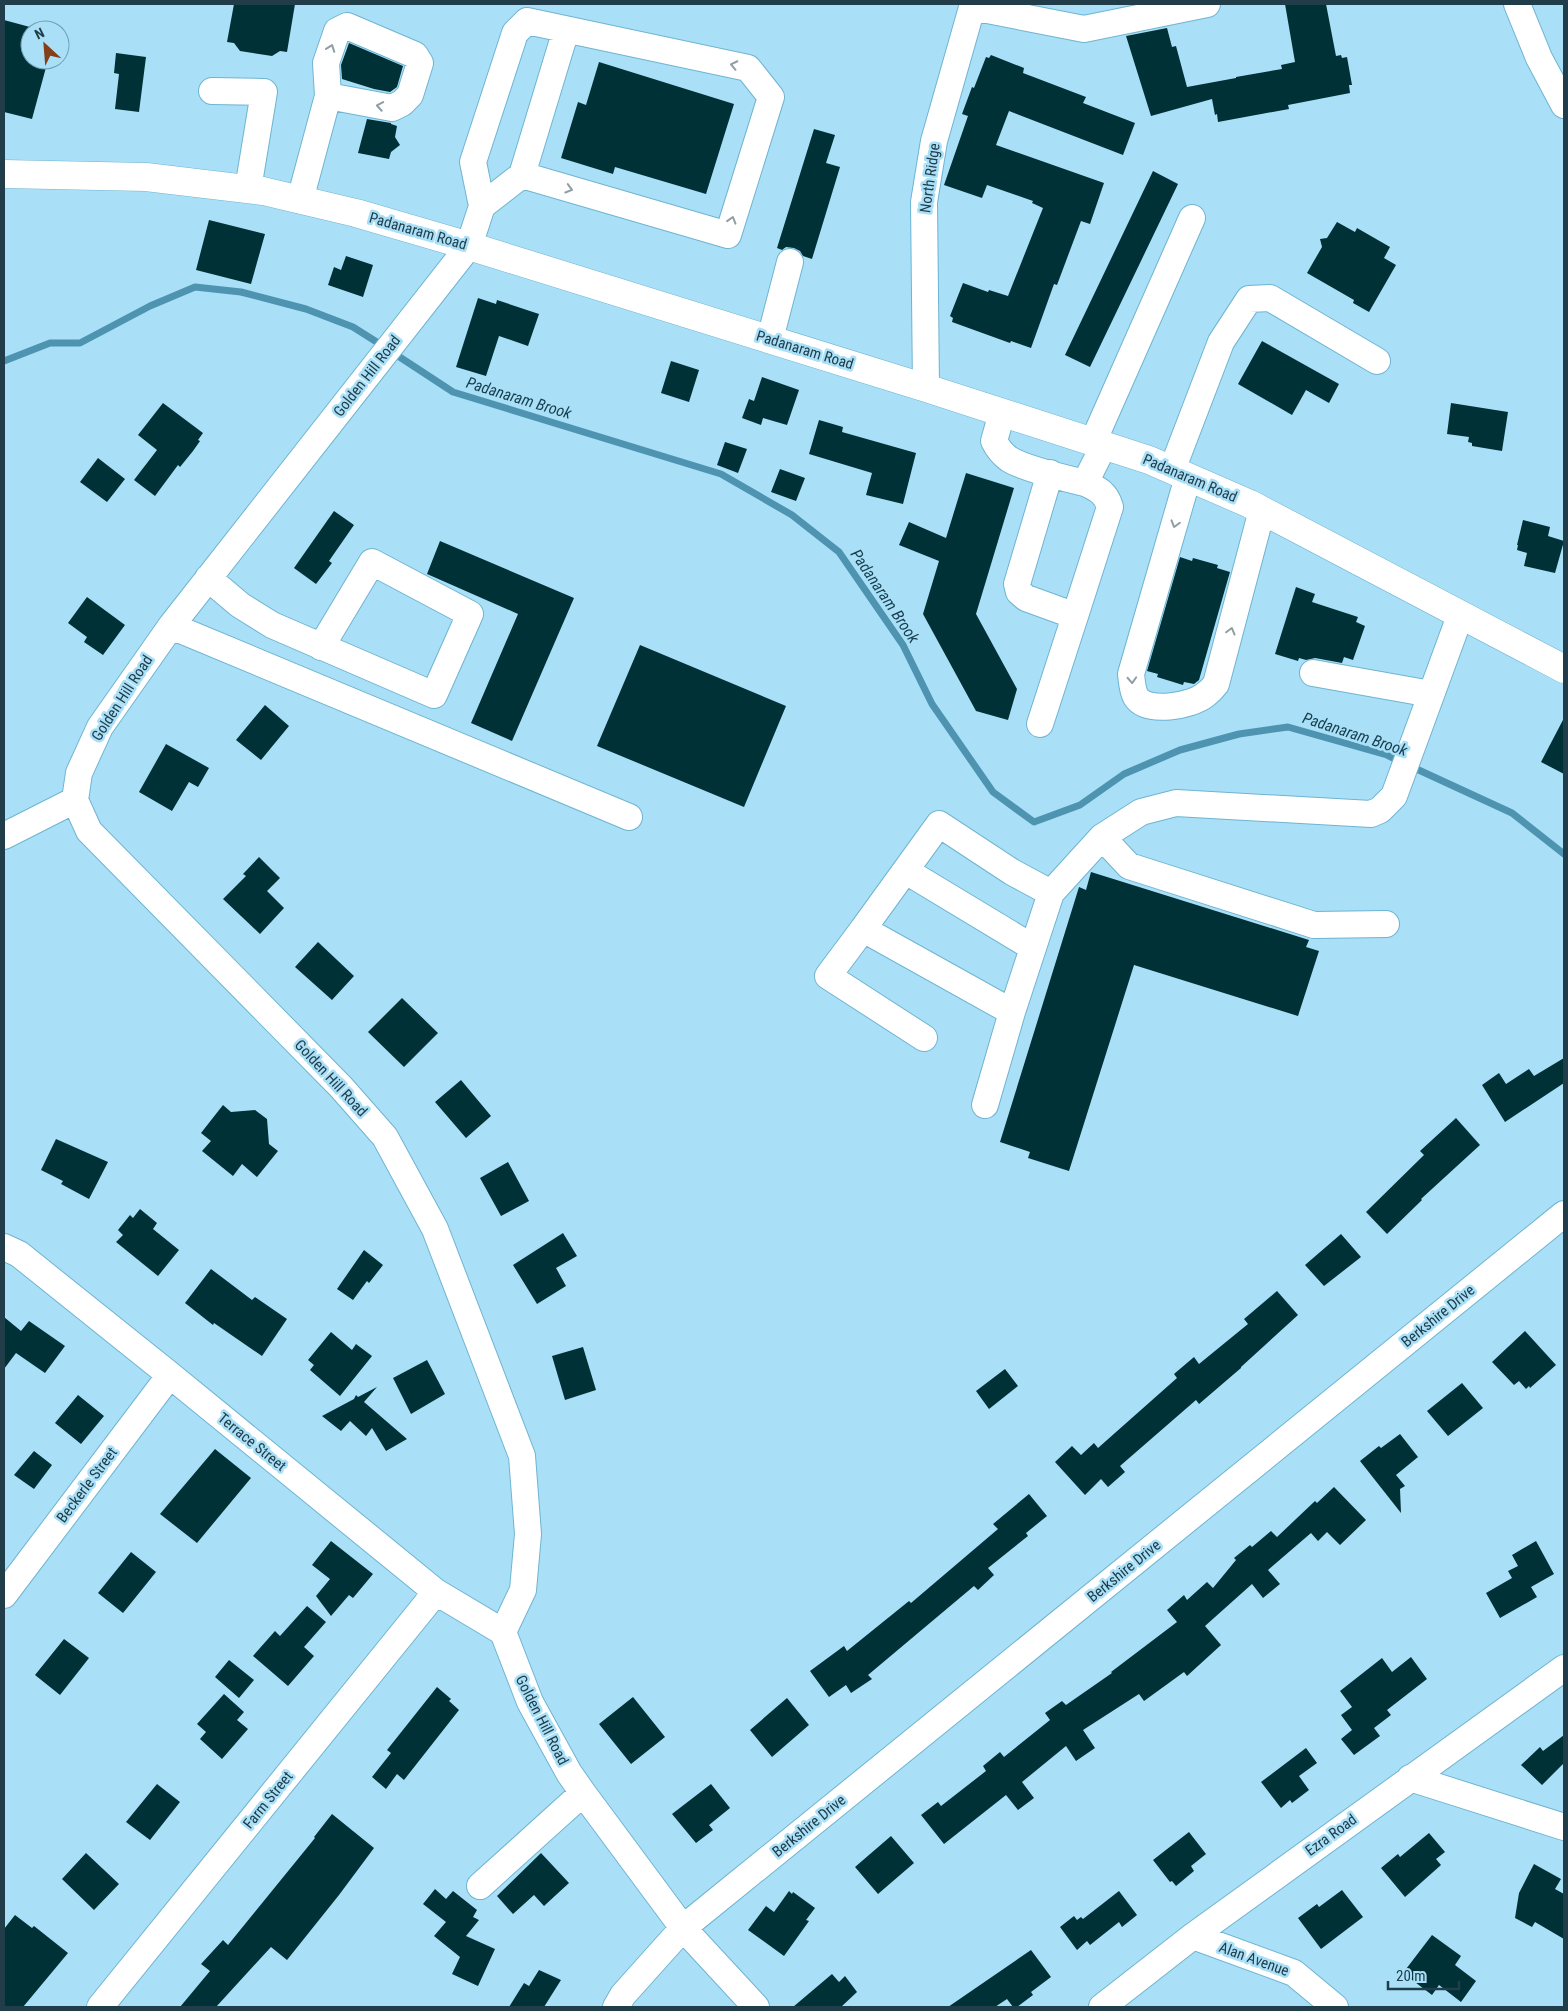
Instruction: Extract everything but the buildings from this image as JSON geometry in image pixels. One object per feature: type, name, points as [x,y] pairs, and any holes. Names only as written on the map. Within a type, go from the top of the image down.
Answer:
[{"type":"main road","name":"Padanaram Road","points":[[4,174],[146,177],[248,189],[356,213],[469,246],[1002,412],[1149,460],[1262,510],[1460,616],[1564,669]]},
{"type":"street","points":[[973,5],[1084,30],[1207,4]]},
{"type":"street","points":[[1517,4],[1539,58],[1564,105]]},
{"type":"street","name":"North Ridge","points":[[926,388],[924,202],[934,141],[973,5]]},
{"type":"street","points":[[469,246],[482,206],[473,162],[515,33],[527,21],[748,68],[771,97],[728,235],[522,176]]},
{"type":"street","points":[[482,206],[522,176],[566,30]]},
{"type":"street","points":[[212,90],[264,92],[248,189]]},
{"type":"street","points":[[300,200],[328,96]]},
{"type":"street","points":[[1085,483],[1098,443],[1192,218]]},
{"type":"street","name":"Golden Hill Road","points":[[469,246],[171,626],[100,727],[79,773],[75,800],[89,831],[341,1087],[386,1137],[434,1229],[522,1456],[528,1534],[523,1590],[503,1632],[530,1702],[569,1773],[683,1928],[756,2007]]},
{"type":"street","points":[[770,339],[790,262]]},
{"type":"street","points":[[1262,510],[1216,684],[1204,696],[1182,705],[1156,707],[1143,704],[1136,696],[1131,674],[1180,473],[1221,342],[1249,299],[1270,298],[1376,361]]},
{"type":"street","points":[[1002,412],[994,441],[1000,451],[1011,460],[1085,483],[1107,497],[1110,507],[1040,724]]},
{"type":"street","points":[[1050,473],[1017,584],[1019,592],[1026,598],[1070,614],[1076,613]]},
{"type":"street","points":[[208,578],[240,605],[272,625],[321,647],[434,695],[470,614],[372,562],[321,647]]},
{"type":"street","points":[[984,1105],[1032,947],[1051,893],[1102,837],[1140,812],[1176,803],[1371,814],[1380,810],[1394,796],[1460,616]]},
{"type":"street","points":[[171,626],[629,817]]},
{"type":"street","points":[[1313,673],[1431,694]]},
{"type":"street","points":[[4,836],[75,800]]},
{"type":"street","points":[[924,1038],[828,976],[939,824],[1012,872],[1051,893]]},
{"type":"street","points":[[1102,837],[1129,866],[1314,925],[1386,924]]},
{"type":"street","points":[[906,871],[1032,947]]},
{"type":"street","points":[[863,929],[1012,1012]]},
{"type":"street","name":"Berkshire Drive","points":[[616,2007],[623,1995],[683,1928],[1564,1214]]},
{"type":"street","name":"Terrace Street","points":[[4,1247],[19,1254],[436,1592],[503,1632]]},
{"type":"street","name":"Beckerle Street","points":[[4,1595],[170,1375]]},
{"type":"street","name":"Farm Street","points":[[100,2007],[436,1592]]},
{"type":"street","name":"Ezra Road","points":[[1102,2007],[1193,1936],[1564,1668]]},
{"type":"street","points":[[1410,1778],[1564,1827]]},
{"type":"street","points":[[480,1886],[583,1793]]},
{"type":"street","name":"Alan Avenue","points":[[1193,1936],[1294,1973],[1335,2007]]},
{"type":"waterway","name":"Padanaram Brook","points":[[4,361],[50,343],[80,343],[150,306],[195,287],[241,292],[306,309],[353,327],[383,346]]},
{"type":"waterway","name":"Padanaram Brook","points":[[392,352],[453,392],[721,474],[792,515],[839,552],[903,645],[932,704],[993,792],[1034,822],[1080,805],[1124,774],[1180,750],[1239,734],[1288,727],[1387,755],[1401,762]]},
{"type":"waterway","name":"Padanaram Brook","points":[[1410,766],[1512,813],[1564,854]]}]
